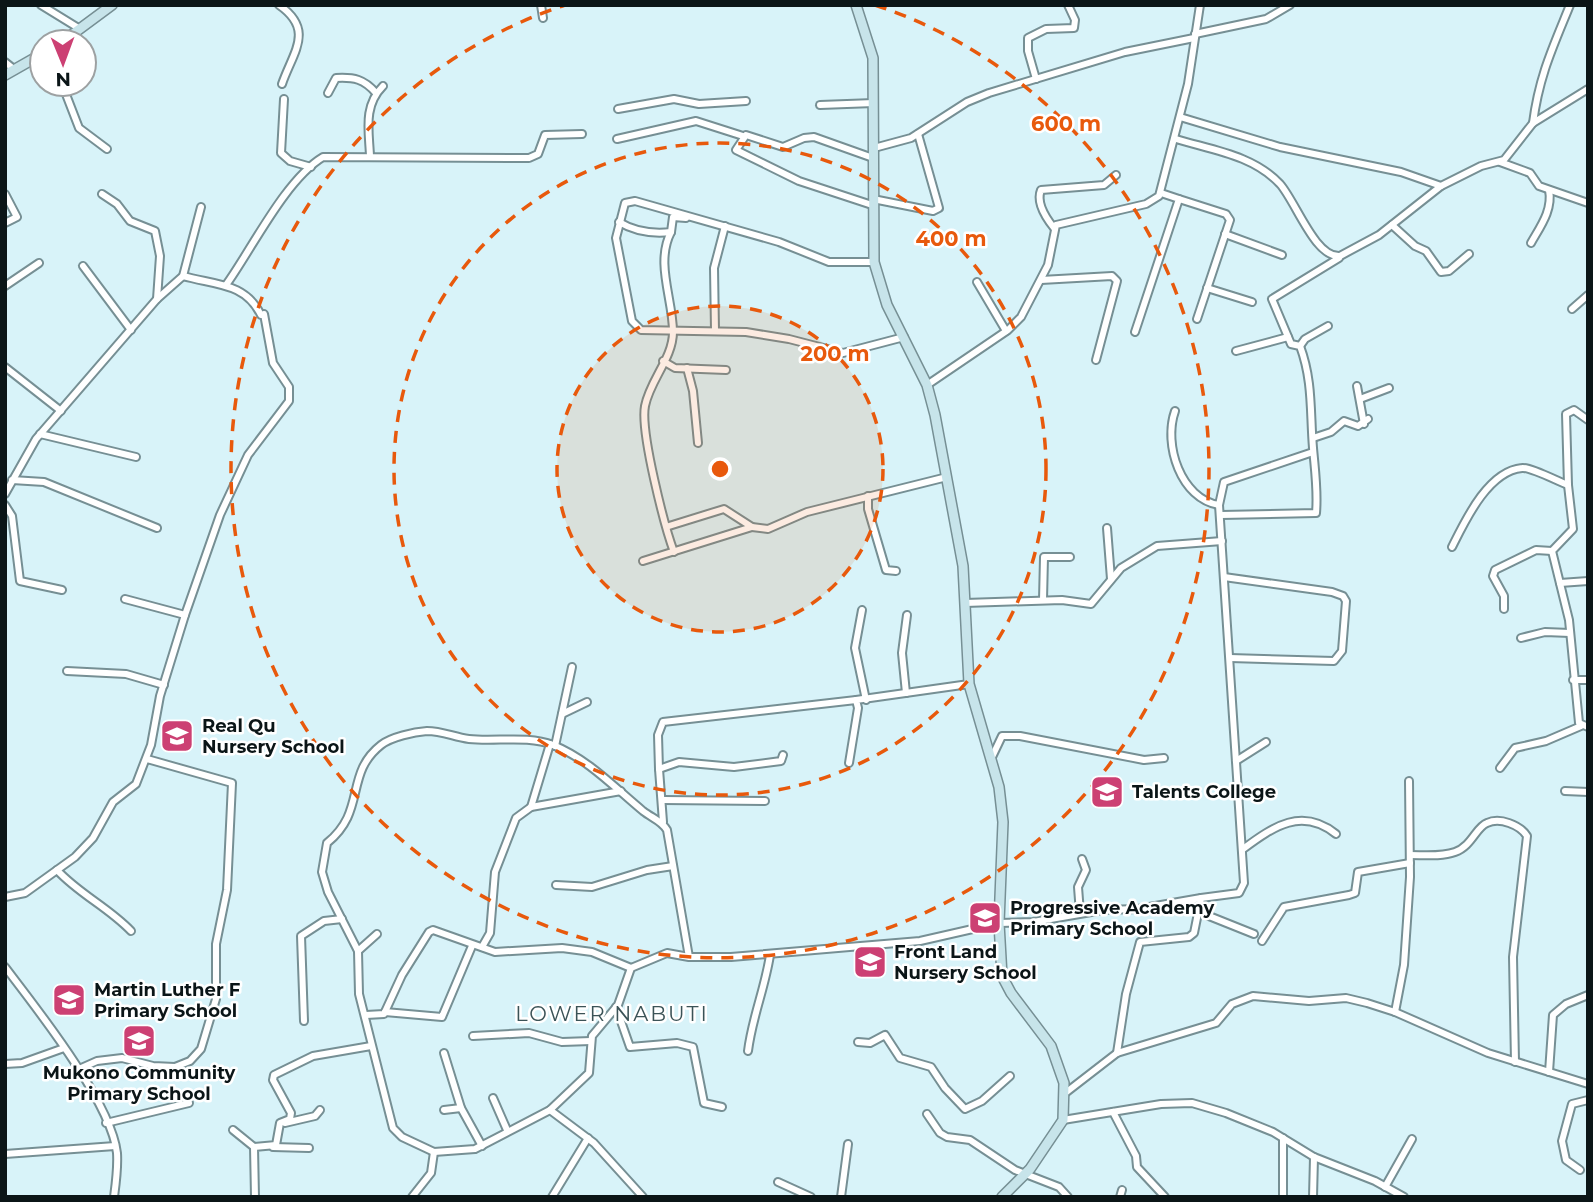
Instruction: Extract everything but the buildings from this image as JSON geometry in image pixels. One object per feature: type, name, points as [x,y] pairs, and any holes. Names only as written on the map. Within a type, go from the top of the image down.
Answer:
[{"type":"street","points":[[41,5],[78,28]]},
{"type":"street","points":[[81,28],[112,5]]},
{"type":"street","points":[[279,5],[297,20],[300,26],[296,50],[282,84]]},
{"type":"street","points":[[541,5],[543,18]]},
{"type":"street","points":[[856,5],[873,58],[874,262],[887,305],[927,385],[947,477],[962,566],[969,684],[992,757],[1003,822],[999,923],[1002,976],[1011,993],[1051,1046],[1060,1064],[1065,1094],[1063,1120],[1025,1174],[1002,1197]]},
{"type":"street","points":[[1036,79],[1027,51],[1028,38],[1046,29],[1074,28],[1075,20],[1068,5]]},
{"type":"street","points":[[927,385],[1006,331],[1021,317],[1051,257],[1054,228],[1059,223],[1146,204],[1161,193],[1176,139],[1200,5]]},
{"type":"street","points":[[617,139],[696,121],[783,147],[804,138],[814,137],[873,153],[918,134],[978,97],[1125,52],[1266,19],[1290,5]]},
{"type":"street","points":[[1533,123],[1536,96],[1548,57],[1570,5]]},
{"type":"street","points":[[5,62],[15,70]]},
{"type":"street","points":[[5,75],[28,62]]},
{"type":"street","points":[[328,93],[336,78],[354,77],[368,83],[376,93]]},
{"type":"street","points":[[370,156],[366,129],[376,93],[383,86]]},
{"type":"street","points":[[1500,162],[1533,123],[1588,89]]},
{"type":"street","points":[[67,98],[79,128],[107,149]]},
{"type":"street","points":[[284,99],[281,153],[290,161],[311,167]]},
{"type":"street","points":[[618,109],[674,99],[699,104],[746,101]]},
{"type":"street","points":[[820,105],[874,103]]},
{"type":"street","points":[[1180,117],[1280,147],[1401,172],[1441,186]]},
{"type":"street","points":[[743,136],[738,152],[799,181],[873,202],[933,211],[939,208],[918,134]]},
{"type":"street","points":[[226,285],[241,259],[311,167],[323,157],[529,158],[538,155],[545,135],[582,135]]},
{"type":"street","points":[[1176,139],[1257,165],[1281,185],[1320,249],[1333,257],[1340,256]]},
{"type":"street","points":[[1300,346],[1291,344],[1272,299],[1392,225],[1441,186],[1481,166],[1500,162],[1530,173],[1533,181],[1549,190],[1588,203]]},
{"type":"street","points":[[1054,228],[1045,215],[1039,196],[1041,190],[1104,185],[1116,175]]},
{"type":"street","points":[[1531,243],[1546,215],[1551,199],[1549,190]]},
{"type":"street","points":[[1161,193],[1226,214],[1230,220],[1197,318]]},
{"type":"street","points":[[5,194],[17,217],[5,223]]},
{"type":"street","points":[[102,194],[117,204],[130,221],[155,231],[160,256],[157,299]]},
{"type":"street","points":[[1135,332],[1178,199]]},
{"type":"street","points":[[874,262],[829,262],[779,242],[630,201],[625,203],[619,222],[617,238],[632,321],[641,330],[767,334],[836,353],[904,337]]},
{"type":"street","points":[[5,494],[40,434],[157,299],[183,276],[201,207]]},
{"type":"street","points":[[674,552],[667,531],[669,526],[659,502],[644,409],[663,361],[672,349],[673,331],[663,253],[673,217],[698,219]]},
{"type":"street","points":[[619,222],[653,233],[671,232]]},
{"type":"street","points":[[1392,225],[1415,246],[1426,251],[1441,272],[1449,271],[1469,254]]},
{"type":"street","points":[[715,331],[714,268],[725,226]]},
{"type":"street","points":[[1225,234],[1282,255]]},
{"type":"street","points":[[5,286],[39,263]]},
{"type":"street","points":[[83,266],[131,330]]},
{"type":"street","points":[[5,897],[25,893],[91,841],[113,802],[136,784],[147,758],[164,685],[185,615],[231,488],[248,455],[289,401],[289,387],[273,363],[264,314],[246,294],[226,285],[183,276]]},
{"type":"street","points":[[1041,280],[1112,276],[1116,281],[1096,360]]},
{"type":"street","points":[[977,282],[1006,331]]},
{"type":"street","points":[[1207,288],[1252,302]]},
{"type":"street","points":[[1572,309],[1588,295]]},
{"type":"street","points":[[1300,346],[1305,339],[1328,326]]},
{"type":"street","points":[[1236,351],[1288,337]]},
{"type":"street","points":[[1222,515],[1316,513],[1318,486],[1313,452],[1311,379],[1300,346]]},
{"type":"street","points":[[663,361],[668,366],[726,370]]},
{"type":"street","points":[[5,367],[61,411]]},
{"type":"street","points":[[687,368],[693,391],[698,443]]},
{"type":"street","points":[[1313,438],[1331,432],[1344,421],[1358,426],[1366,421],[1357,386]]},
{"type":"street","points":[[1360,399],[1389,388]]},
{"type":"street","points":[[1504,609],[1504,596],[1493,576],[1495,570],[1536,550],[1552,551],[1573,531],[1568,485],[1566,414],[1574,410],[1588,420]]},
{"type":"street","points":[[1175,411],[1171,423],[1178,471],[1205,501],[1220,505]]},
{"type":"street","points":[[40,434],[136,457]]},
{"type":"street","points":[[366,1015],[381,1016],[385,1012],[402,975],[429,932],[438,931],[472,946],[500,953],[537,948],[587,951],[631,968],[667,953],[689,957],[769,955],[920,941],[999,923],[1033,922],[1080,913],[1138,909],[1235,894],[1242,890],[1245,869],[1220,505],[1226,479],[1313,452]]},
{"type":"street","points":[[1452,547],[1471,509],[1491,484],[1516,470],[1531,469],[1568,485]]},
{"type":"street","points":[[643,561],[752,527],[772,528],[807,512],[947,477]]},
{"type":"street","points":[[12,480],[44,482],[157,528]]},
{"type":"street","points":[[868,496],[868,509],[886,570],[896,571]]},
{"type":"street","points":[[5,505],[12,516],[20,581],[62,590]]},
{"type":"street","points":[[669,526],[724,509],[752,527]]},
{"type":"street","points":[[1107,528],[1111,579]]},
{"type":"street","points":[[965,603],[1044,600],[1091,604],[1130,561],[1157,546],[1222,541]]},
{"type":"street","points":[[1500,768],[1515,748],[1546,741],[1585,726],[1573,680],[1570,633],[1552,551]]},
{"type":"street","points":[[1044,600],[1044,557],[1070,557]]},
{"type":"street","points":[[1224,577],[1332,592],[1343,596],[1346,601],[1339,658],[1230,658]]},
{"type":"street","points":[[1560,583],[1588,582]]},
{"type":"street","points":[[125,599],[185,615]]},
{"type":"street","points":[[862,610],[855,648],[866,699]]},
{"type":"street","points":[[905,693],[902,653],[907,615]]},
{"type":"street","points":[[1521,638],[1545,632],[1570,633]]},
{"type":"street","points":[[482,947],[490,933],[495,872],[513,823],[531,807],[553,745],[572,667]]},
{"type":"street","points":[[67,671],[126,674],[164,685]]},
{"type":"street","points":[[1573,680],[1588,680]]},
{"type":"street","points":[[689,957],[667,830],[663,822],[658,735],[663,723],[693,717],[866,699],[969,684]]},
{"type":"street","points":[[849,763],[858,708],[856,700]]},
{"type":"street","points":[[562,714],[587,702]]},
{"type":"street","points":[[631,968],[616,1007],[591,1041],[589,1073],[550,1110],[475,1149],[434,1152],[402,1138],[393,1128],[359,994],[358,951],[322,872],[327,843],[345,827],[353,811],[359,770],[380,746],[428,731],[468,739],[553,745],[597,771],[644,812],[663,822]]},
{"type":"street","points":[[992,757],[1002,736],[1020,736],[1078,744],[1144,760],[1164,758]]},
{"type":"street","points":[[1236,761],[1266,742]]},
{"type":"street","points":[[659,769],[679,762],[734,767],[781,761],[783,755]]},
{"type":"street","points":[[79,1069],[97,1061],[122,1058],[162,1067],[186,1064],[201,1049],[215,1004],[216,944],[227,890],[232,783],[147,758]]},
{"type":"street","points":[[1395,1012],[1404,965],[1410,863],[1409,781]]},
{"type":"street","points":[[531,807],[621,791]]},
{"type":"street","points":[[1565,791],[1588,792]]},
{"type":"street","points":[[663,800],[765,801]]},
{"type":"street","points":[[1243,849],[1280,824],[1294,820],[1308,820],[1336,834]]},
{"type":"street","points":[[1410,855],[1456,852],[1471,843],[1485,823],[1490,822],[1510,823],[1527,836],[1513,957],[1515,1062]]},
{"type":"street","points":[[1080,913],[1078,887],[1086,870],[1082,859]]},
{"type":"street","points":[[1262,941],[1284,907],[1355,893],[1358,872],[1410,863]]},
{"type":"street","points":[[556,885],[592,887],[647,870],[673,866]]},
{"type":"street","points":[[57,870],[69,883],[108,910],[131,931]]},
{"type":"street","points":[[1117,1053],[1137,947],[1140,942],[1193,935],[1201,898]]},
{"type":"street","points":[[1199,912],[1254,934]]},
{"type":"street","points":[[304,1020],[301,936],[324,921],[342,919]]},
{"type":"street","points":[[358,951],[377,934]]},
{"type":"street","points":[[385,1012],[442,1017],[472,946]]},
{"type":"street","points":[[748,1051],[750,1032],[765,986],[769,955]]},
{"type":"street","points":[[5,967],[79,1069],[106,1123],[115,1146],[114,1197]]},
{"type":"street","points":[[1549,1072],[1553,1015],[1566,1004],[1588,995]]},
{"type":"street","points":[[1065,1094],[1117,1053],[1216,1023],[1233,1004],[1253,996],[1309,1001],[1346,998],[1395,1012],[1515,1062],[1588,1084]]},
{"type":"street","points":[[616,1007],[630,1047],[677,1043],[693,1047],[704,1103],[722,1107]]},
{"type":"street","points":[[473,1036],[529,1033],[562,1042],[591,1041]]},
{"type":"street","points":[[859,1042],[870,1043],[885,1035],[900,1058],[931,1067],[945,1088],[965,1109],[982,1101],[1010,1076]]},
{"type":"street","points":[[280,1123],[290,1119],[291,1113],[272,1080],[275,1072],[313,1056],[371,1046]]},
{"type":"street","points":[[5,1064],[22,1063],[64,1048]]},
{"type":"street","points":[[444,1053],[461,1108],[482,1146]]},
{"type":"street","points":[[493,1098],[507,1130]]},
{"type":"street","points":[[1580,1170],[1566,1160],[1562,1141],[1572,1104],[1588,1100]]},
{"type":"street","points":[[106,1123],[189,1103]]},
{"type":"street","points":[[1063,1120],[1161,1104],[1192,1103],[1236,1117],[1283,1138],[1314,1157],[1404,1197]]},
{"type":"street","points":[[444,1110],[461,1108]]},
{"type":"street","points":[[280,1123],[297,1122],[315,1116],[320,1110]]},
{"type":"street","points":[[550,1110],[588,1138],[643,1197]]},
{"type":"street","points":[[1113,1112],[1136,1156],[1137,1167],[1165,1197]]},
{"type":"street","points":[[927,1114],[940,1133],[947,1137],[970,1140],[1025,1174],[1065,1191],[1068,1197]]},
{"type":"street","points":[[273,1147],[280,1123]]},
{"type":"street","points":[[233,1130],[254,1147],[309,1148]]},
{"type":"street","points":[[552,1197],[588,1138]]},
{"type":"street","points":[[1283,1138],[1283,1197]]},
{"type":"street","points":[[1385,1187],[1412,1139]]},
{"type":"street","points":[[841,1197],[848,1144]]},
{"type":"street","points":[[5,1154],[115,1146]]},
{"type":"street","points":[[254,1147],[255,1197]]},
{"type":"street","points":[[412,1197],[431,1173],[434,1152]]},
{"type":"street","points":[[1313,1197],[1314,1157]]},
{"type":"street","points":[[778,1182],[811,1197]]},
{"type":"place","name":"Real Qu Nursery School","points":[[177,736]]},
{"type":"place","name":"Talents College","points":[[1107,792]]},
{"type":"place","name":"Progressive Academy Primary School","points":[[985,918]]},
{"type":"place","name":"Front Land Nursery School","points":[[870,962]]},
{"type":"place","name":"Martin Luther F Primary School","points":[[69,1000]]},
{"type":"place","name":"Mukono Community Primary School","points":[[139,1041]]},
{"type":"district","name":"LOWER NABUTI","points":[[612,1013]]}]
